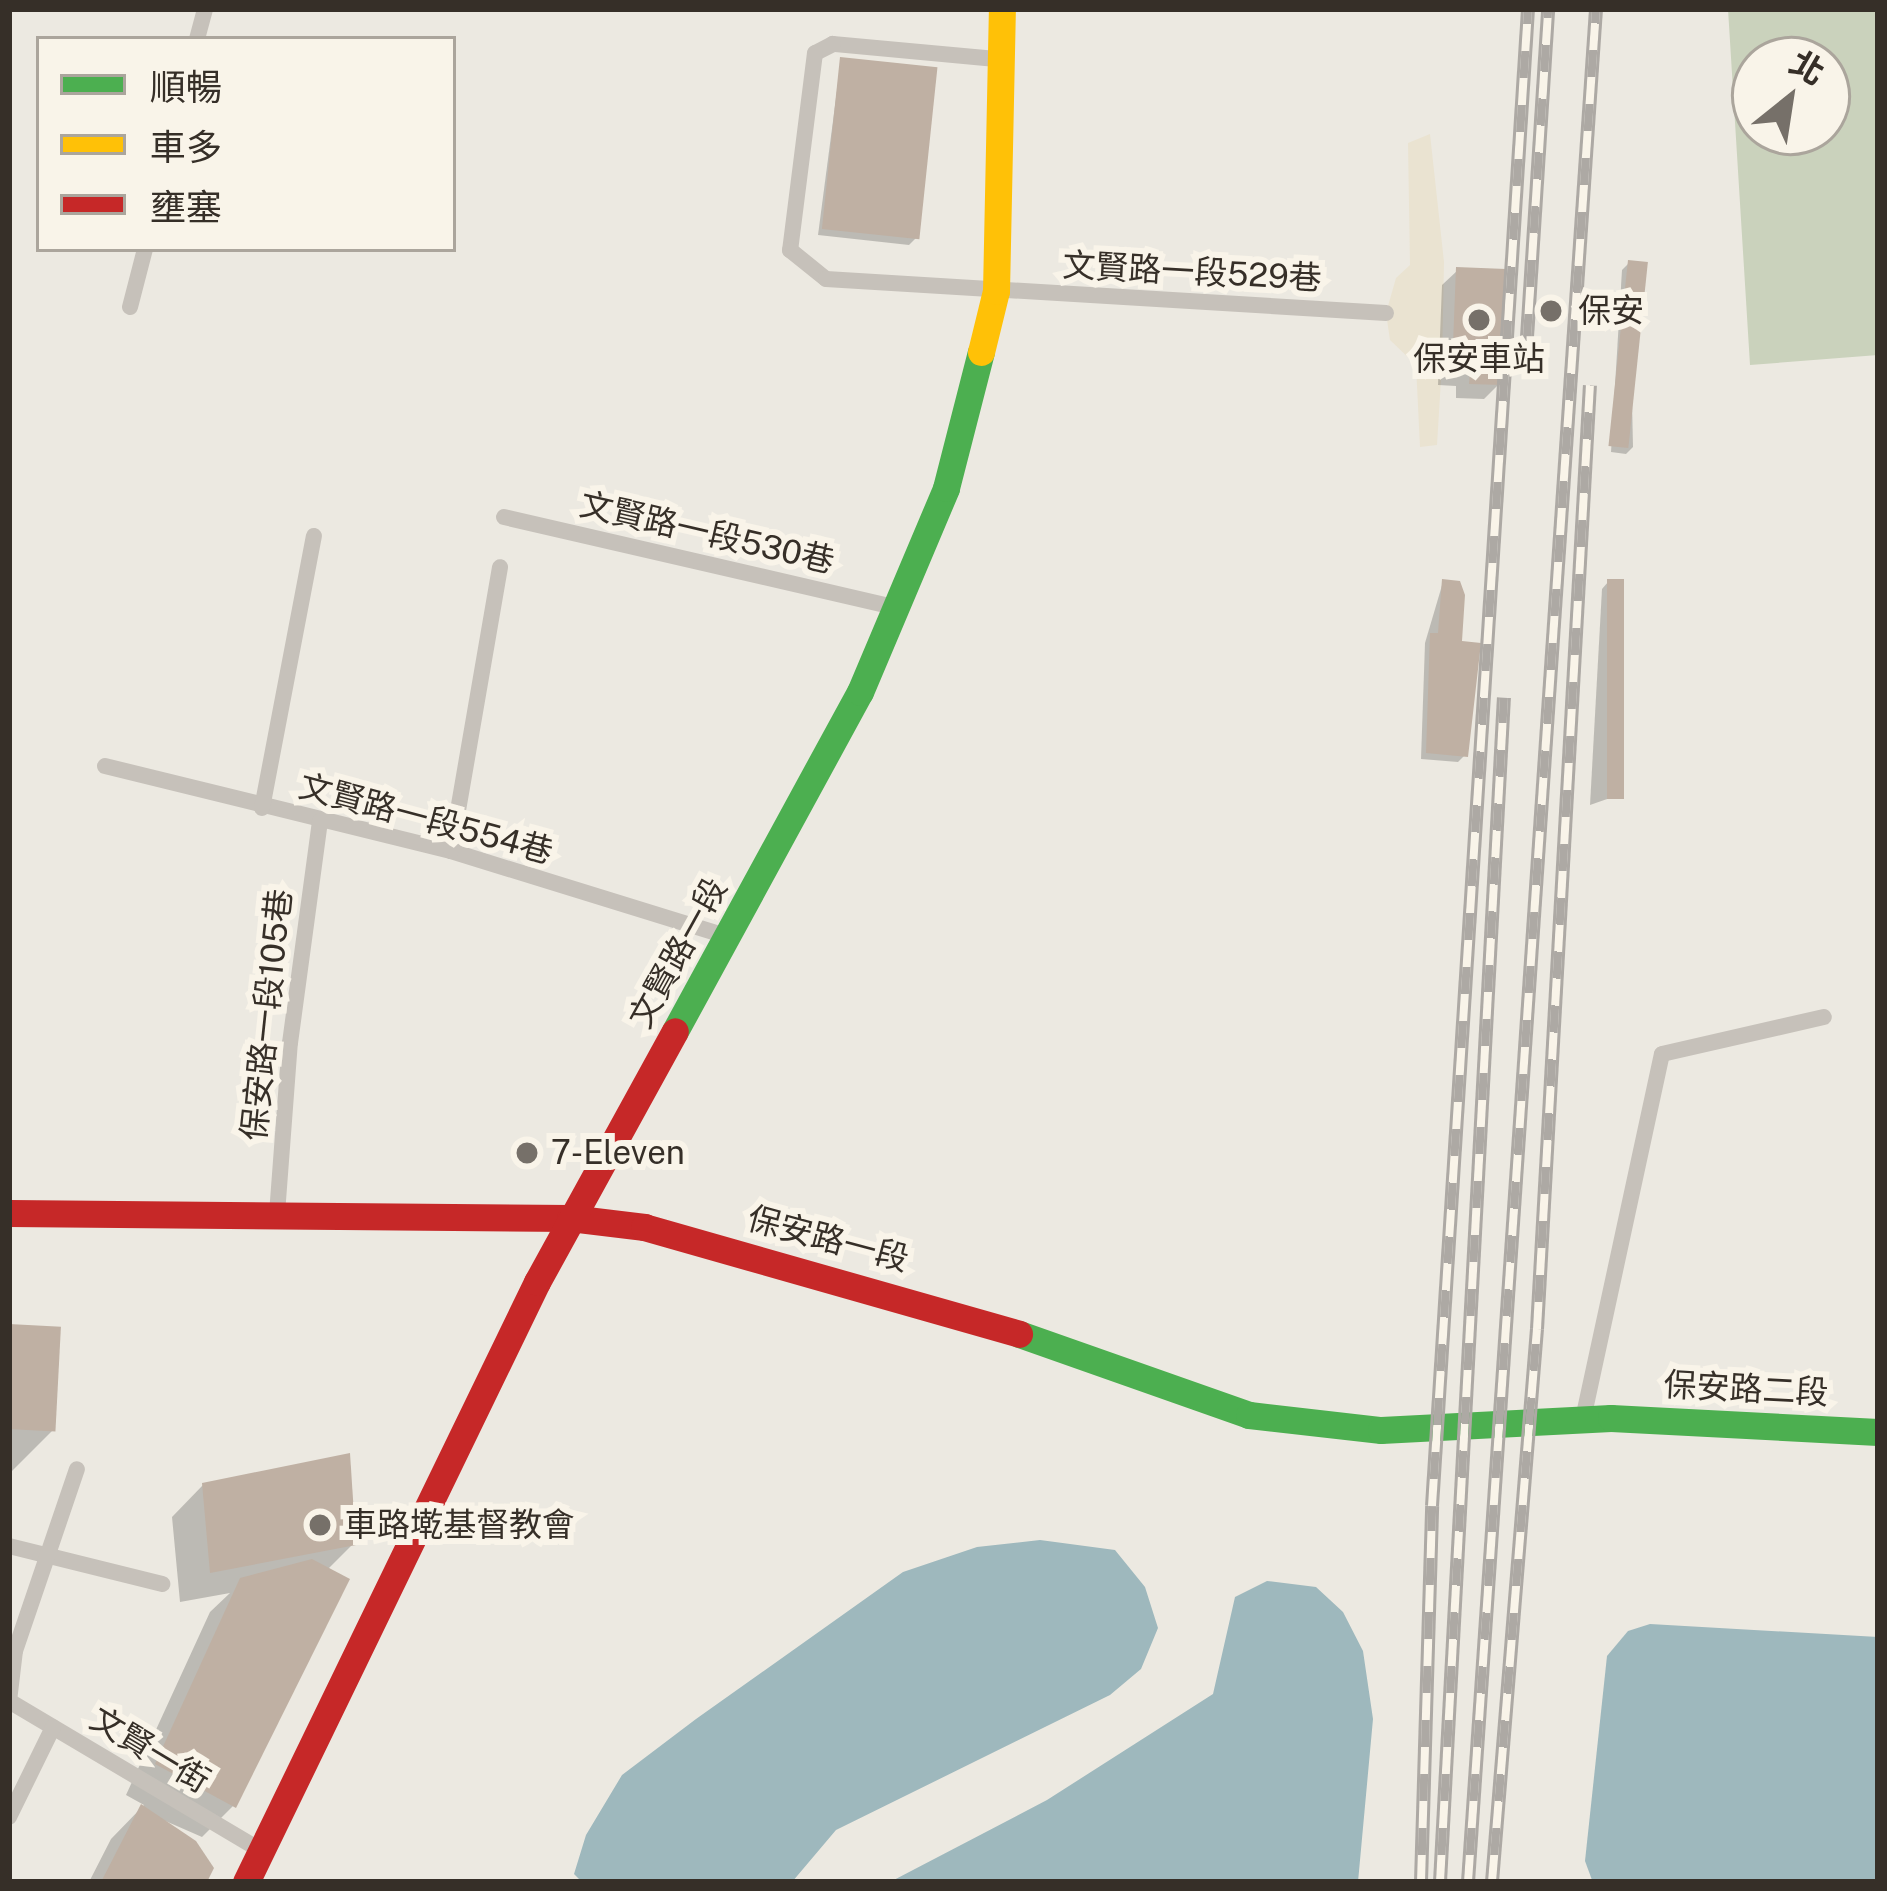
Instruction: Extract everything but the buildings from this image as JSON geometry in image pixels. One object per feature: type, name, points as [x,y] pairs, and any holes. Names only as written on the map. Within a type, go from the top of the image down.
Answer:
[{"type":"street","name":"文賢路一段","points":[[246,1882],[570,1217],[729,937],[860,692],[896,607],[968,419],[996,291],[1002,9]]},
{"type":"street","name":"保安路一段","points":[[9,1213],[570,1217],[644,1227],[935,1305],[1249,1415],[1381,1430],[1597,1419]]},
{"type":"street","name":"保安路二段","points":[[1597,1419],[1878,1432]]},
{"type":"lane","name":"文賢路一段529巷","points":[[1002,60],[833,44],[815,53],[790,250],[826,280],[1386,313]]},
{"type":"lane","points":[[130,307],[144,252]]},
{"type":"lane","name":"文賢路一段530巷","points":[[504,517],[896,607]]},
{"type":"lane","points":[[262,808],[314,536]]},
{"type":"lane","points":[[452,851],[500,566]]},
{"type":"lane","name":"文賢路一段554巷","points":[[105,766],[452,851],[729,937]]},
{"type":"lane","name":"保安路一段105巷","points":[[277,1215],[290,1043],[320,821]]},
{"type":"lane","points":[[1597,1419],[1662,1054],[1824,1017]]},
{"type":"lane","points":[[9,1701],[15,1651],[77,1469]]},
{"type":"lane","points":[[9,1546],[163,1585]]},
{"type":"lane","name":"文賢一街","points":[[9,1701],[261,1850]]},
{"type":"lane","points":[[9,1817],[53,1727]]},
{"type":"green space","points":[[1728,9],[1878,9],[1878,355],[1750,365],[1737,156],[1851,156],[1851,36],[1731,36],[1731,58]]},
{"type":"shaded area","points":[[1430,134],[1444,262],[1442,363],[1437,445],[1420,447],[1416,365],[1390,340],[1386,313],[1396,278],[1410,265],[1408,143]]},
{"type":"water","points":[[1040,1540],[1115,1550],[1145,1587],[1158,1628],[1141,1669],[1110,1695],[836,1830],[792,1882],[582,1882],[574,1874],[586,1835],[622,1775],[696,1719],[903,1572],[977,1547]]},
{"type":"water","points":[[1267,1581],[1316,1587],[1343,1612],[1363,1651],[1373,1719],[1358,1882],[890,1882],[1047,1800],[1213,1694],[1235,1597]]},
{"type":"water","points":[[1650,1624],[1878,1637],[1878,1882],[1592,1880],[1585,1861],[1607,1656],[1628,1631]]},
{"type":"railway","points":[[1421,1882],[1432,1506],[1528,9]]},
{"type":"railway","points":[[1525,368],[1548,9]]},
{"type":"railway","points":[[1468,1882],[1596,9]]},
{"type":"railway","points":[[1492,1882],[1537,1329],[1590,385]]},
{"type":"railway","points":[[1440,1882],[1504,698]]},
{"type":"traffic: fast","points":[[675,1031],[860,692],[946,488],[981,352]]},
{"type":"traffic: fast","points":[[1019,1334],[1249,1415],[1381,1430],[1611,1418],[1878,1432]]},
{"type":"traffic: slow","points":[[981,352],[996,291],[1002,9]]},
{"type":"traffic: jam","points":[[246,1882],[537,1282],[675,1031]]},
{"type":"traffic: jam","points":[[9,1213],[570,1218],[644,1227],[1019,1334]]},
{"type":"place","name":"保安","points":[[1551,311]]},
{"type":"place","name":"保安車站","points":[[1479,320]]},
{"type":"place","name":"7-Eleven","points":[[527,1153]]},
{"type":"place","name":"車路墘基督教會","points":[[320,1525]]}]
